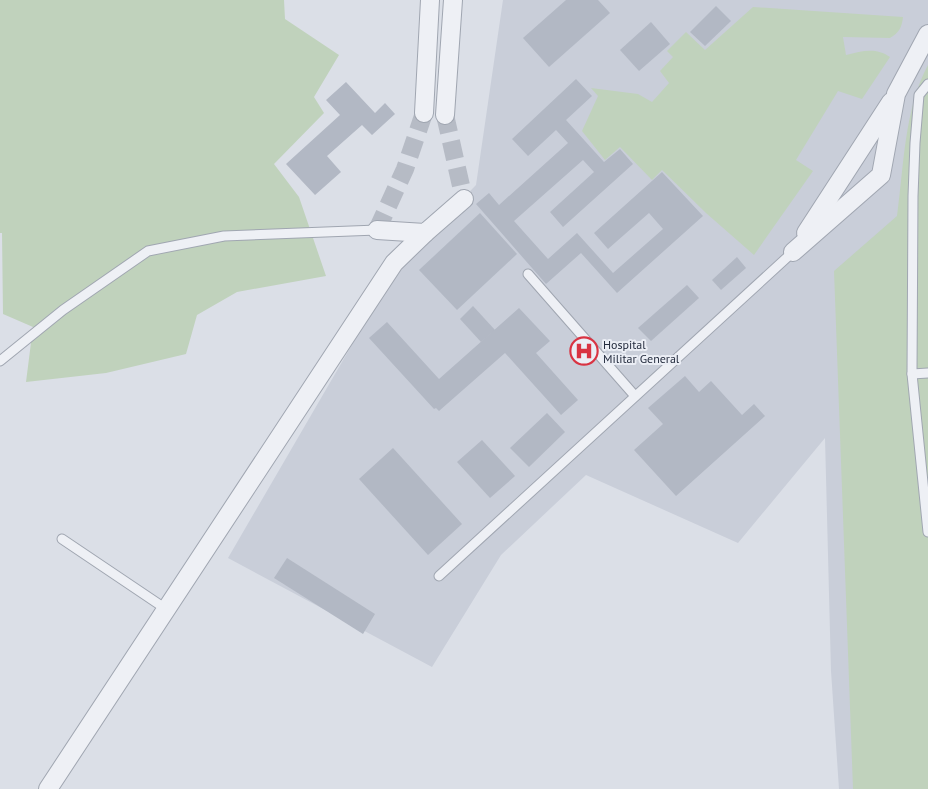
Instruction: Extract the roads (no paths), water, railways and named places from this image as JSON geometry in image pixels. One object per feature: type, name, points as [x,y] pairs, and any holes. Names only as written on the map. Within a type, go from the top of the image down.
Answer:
[{"type":"street","points":[[424,113],[430,0]]},
{"type":"street","points":[[445,115],[453,0]]},
{"type":"street","points":[[793,252],[896,94],[928,34]]},
{"type":"street","points":[[793,252],[881,175],[896,94]]},
{"type":"street","points":[[48,789],[394,263],[464,199]]},
{"type":"street","points":[[377,230],[425,233]]},
{"type":"lane","points":[[928,84],[919,95],[915,143],[912,374],[928,532]]},
{"type":"lane","points":[[2,358],[63,310],[148,251],[224,236],[377,230]]},
{"type":"lane","points":[[439,576],[793,252]]},
{"type":"lane","points":[[528,274],[635,396]]},
{"type":"lane","points":[[912,374],[928,373]]},
{"type":"lane","points":[[62,539],[166,609]]},
{"type":"tunnel","points":[[377,230],[405,169],[424,113]]},
{"type":"tunnel","points":[[445,115],[464,199]]},
{"type":"place","name":"Hospital Militar General","points":[[584,351]]}]
